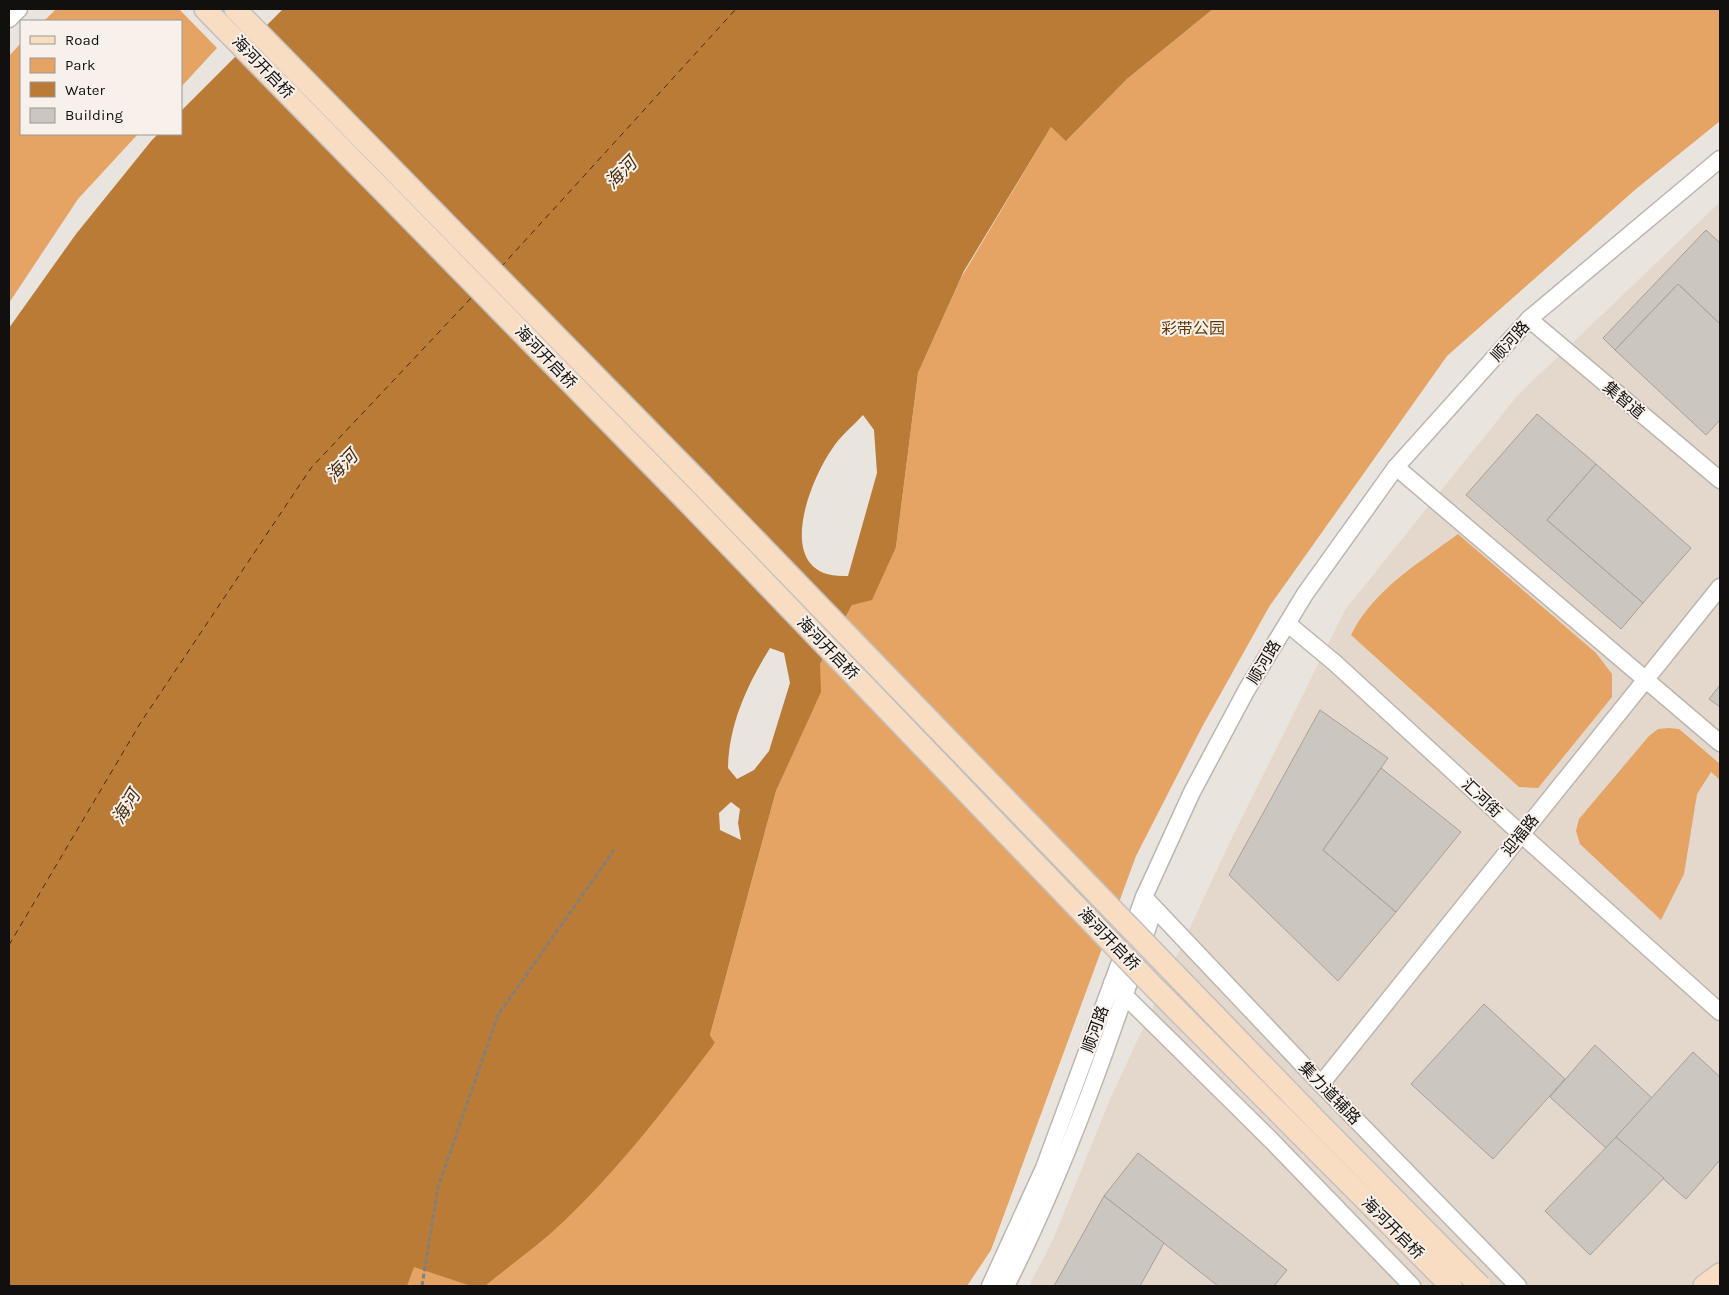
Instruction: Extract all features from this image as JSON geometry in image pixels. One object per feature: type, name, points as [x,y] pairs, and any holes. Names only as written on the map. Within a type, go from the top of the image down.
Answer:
[{"type":"main road","name":"海河开启桥","points":[[205,9],[685,499],[1152,984],[1451,1286]]},
{"type":"main road","name":"海河开启桥","points":[[235,9],[688,470],[1301,1105],[1480,1286]]},
{"type":"main road","points":[[1704,1286],[1720,1274]]},
{"type":"street","points":[[9,19],[19,9]]},
{"type":"street","name":"顺河路","points":[[990,1286],[1044,1168],[1112,983],[1149,903],[1192,792],[1246,692],[1305,594],[1396,468],[1529,320],[1718,164]]},
{"type":"street","name":"集智道","points":[[1529,320],[1720,480]]},
{"type":"street","points":[[1396,468],[1720,743]]},
{"type":"street","name":"迎福路","points":[[1321,1084],[1720,587]]},
{"type":"street","name":"汇河街","points":[[1288,624],[1336,663],[1521,834],[1720,1012]]},
{"type":"street","name":"顺河路","points":[[1006,1286],[1033,1233],[1061,1167],[1125,995],[1149,903]]},
{"type":"street","name":"集力道辅路","points":[[1149,903],[1321,1084],[1518,1286]]},
{"type":"street","points":[[1112,983],[1264,1133],[1412,1286]]},
{"type":"path","points":[[422,1286],[438,1187],[498,1015],[614,850]]},
{"type":"shaded area","points":[[1720,202],[1720,1286],[1029,1286],[1052,1242],[1111,1097],[1230,842],[1345,610],[1518,395]]},
{"type":"green space","points":[[56,9],[179,9],[217,48],[182,86],[182,20],[45,20]]},
{"type":"green space","name":"彩带公园","points":[[1213,9],[1720,9],[1720,121],[1636,189],[1447,356],[1269,607],[1202,727],[1136,856],[991,1250],[967,1286],[317,1286],[715,1044],[710,1035],[776,791],[820,692],[820,664],[852,605],[896,547],[918,373],[961,278],[1051,127],[1067,140],[1127,79]]},
{"type":"green space","points":[[20,44],[20,135],[137,135],[78,199],[9,303],[9,56]]},
{"type":"green space","points":[[1458,534],[1596,653],[1612,674],[1612,697],[1538,788],[1519,787],[1351,635],[1360,619],[1384,591],[1398,578]]},
{"type":"green space","points":[[1658,729],[1679,729],[1720,764],[1720,780],[1711,772],[1697,794],[1684,874],[1661,920],[1580,844],[1576,831],[1579,819],[1649,736]]},
{"type":"water","name":"海河","points":[[283,9],[1213,9],[1127,79],[1066,141],[1051,127],[964,271],[918,373],[896,547],[872,600],[852,605],[820,664],[821,692],[776,791],[710,1035],[715,1043],[642,1136],[603,1181],[543,1240],[485,1286],[471,1286],[414,1267],[407,1286],[9,1286],[9,328],[76,234],[157,135],[182,135],[182,110]],"holes":[[[863,415],[874,430],[877,473],[848,576],[824,573],[810,563],[803,547],[802,528],[806,506],[813,485],[822,465],[835,444]],[[770,648],[784,653],[790,683],[769,751],[754,770],[737,779],[728,768],[729,752],[736,720],[754,676]],[[731,802],[740,809],[738,823],[741,840],[720,830],[719,813]]]},
{"type":"building","points":[[1706,230],[1720,243],[1720,324],[1678,284],[1615,350],[1603,338]]},
{"type":"building","points":[[1678,284],[1720,324],[1720,420],[1706,435],[1615,350]]},
{"type":"building","points":[[1537,414],[1596,464],[1547,520],[1643,603],[1621,629],[1466,495]]},
{"type":"building","points":[[1596,464],[1691,548],[1643,603],[1547,520]]},
{"type":"building","points":[[1720,685],[1720,707],[1709,699]]},
{"type":"building","points":[[1320,710],[1388,758],[1323,850],[1396,912],[1338,981],[1229,875]]},
{"type":"building","points":[[1381,768],[1461,832],[1396,912],[1323,850]]},
{"type":"building","points":[[1484,1004],[1565,1079],[1493,1159],[1411,1084]]},
{"type":"building","points":[[1595,1045],[1652,1098],[1606,1148],[1550,1097]]},
{"type":"building","points":[[1693,1052],[1720,1077],[1720,1160],[1686,1199],[1616,1137]]},
{"type":"building","points":[[1616,1137],[1664,1178],[1590,1255],[1545,1211]]},
{"type":"building","points":[[1138,1153],[1287,1270],[1274,1286],[1218,1286],[1104,1196]]},
{"type":"building","points":[[1104,1196],[1164,1243],[1140,1286],[1054,1286]]},
{"type":"ferry route","points":[[501,267],[736,9]]},
{"type":"ferry route","points":[[9,945],[141,722],[311,468],[472,297]]}]
